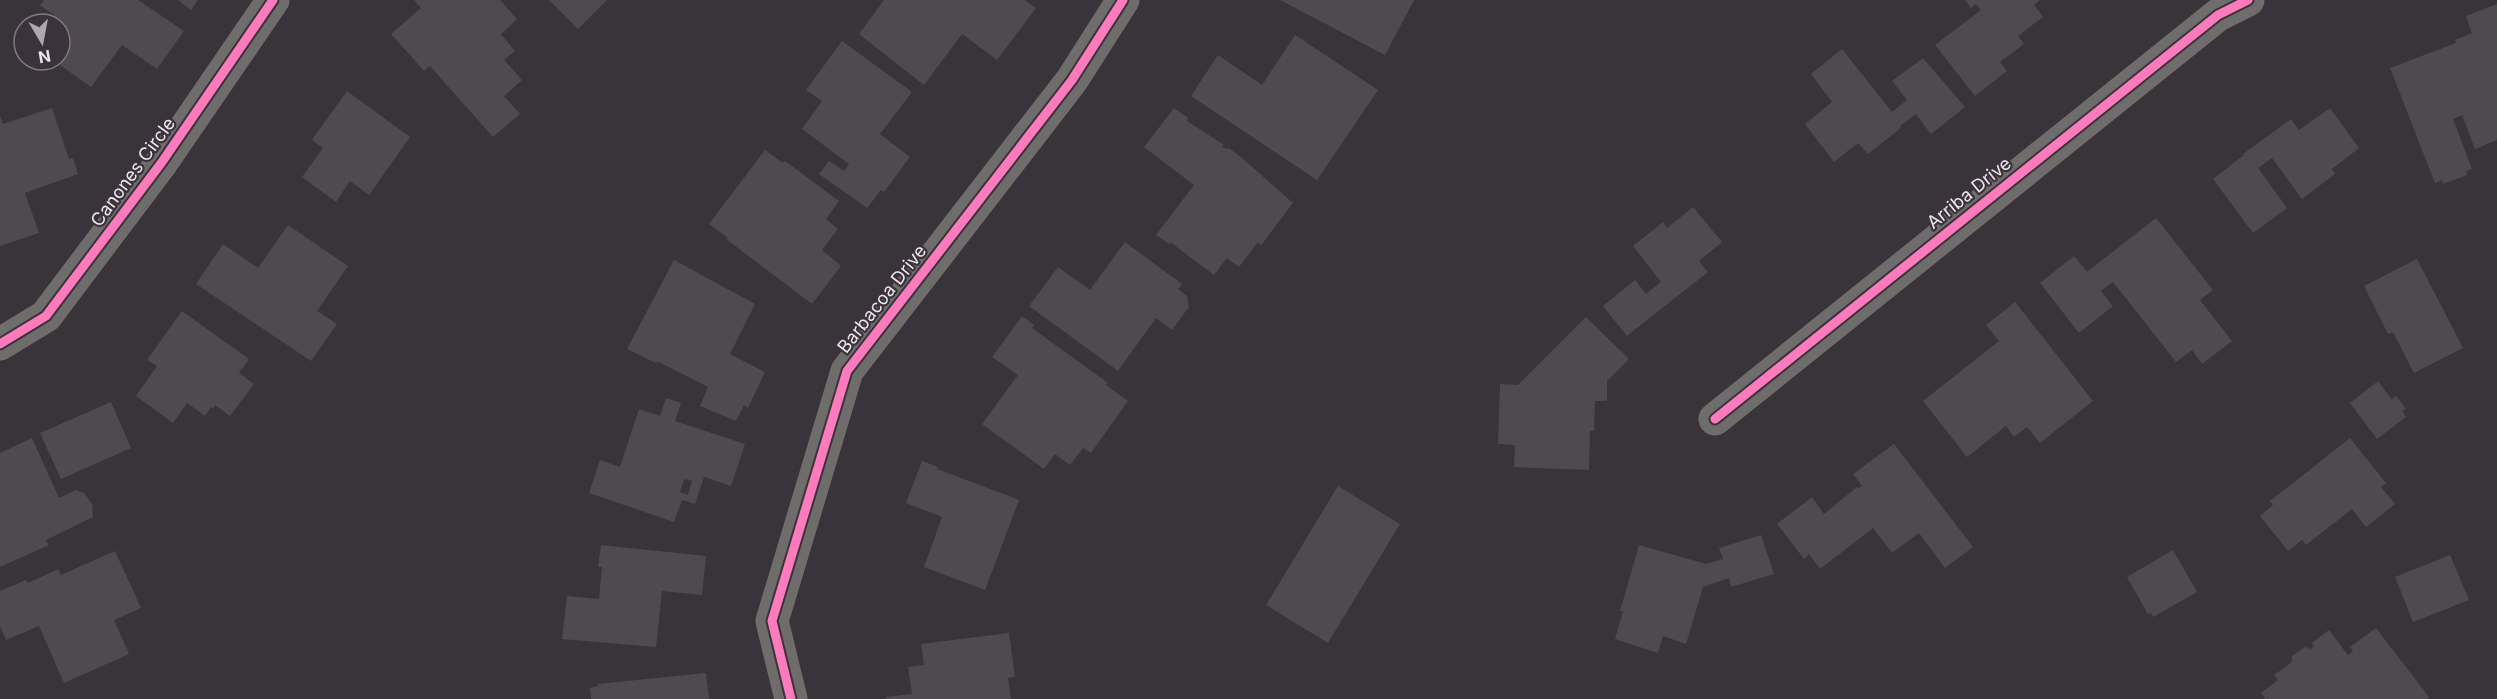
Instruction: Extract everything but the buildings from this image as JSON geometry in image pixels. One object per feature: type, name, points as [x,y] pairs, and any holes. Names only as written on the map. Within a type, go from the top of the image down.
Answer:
[{"type":"street","name":"Canones Circle","points":[[0,344],[46,316],[162,162],[273,0]]},
{"type":"street","name":"Barbacoa Drive","points":[[791,699],[772,621],[847,371],[1072,80],[1123,0]]},
{"type":"street","name":"Arriba Drive","points":[[1715,418],[2218,15],[2248,0]]},
{"type":"cycle path","points":[[0,344],[46,316],[162,162],[273,0]]},
{"type":"cycle path","points":[[791,699],[772,621],[847,371],[1072,80],[1123,0]]},
{"type":"cycle path","points":[[1715,419],[2218,15],[2248,0]]}]
